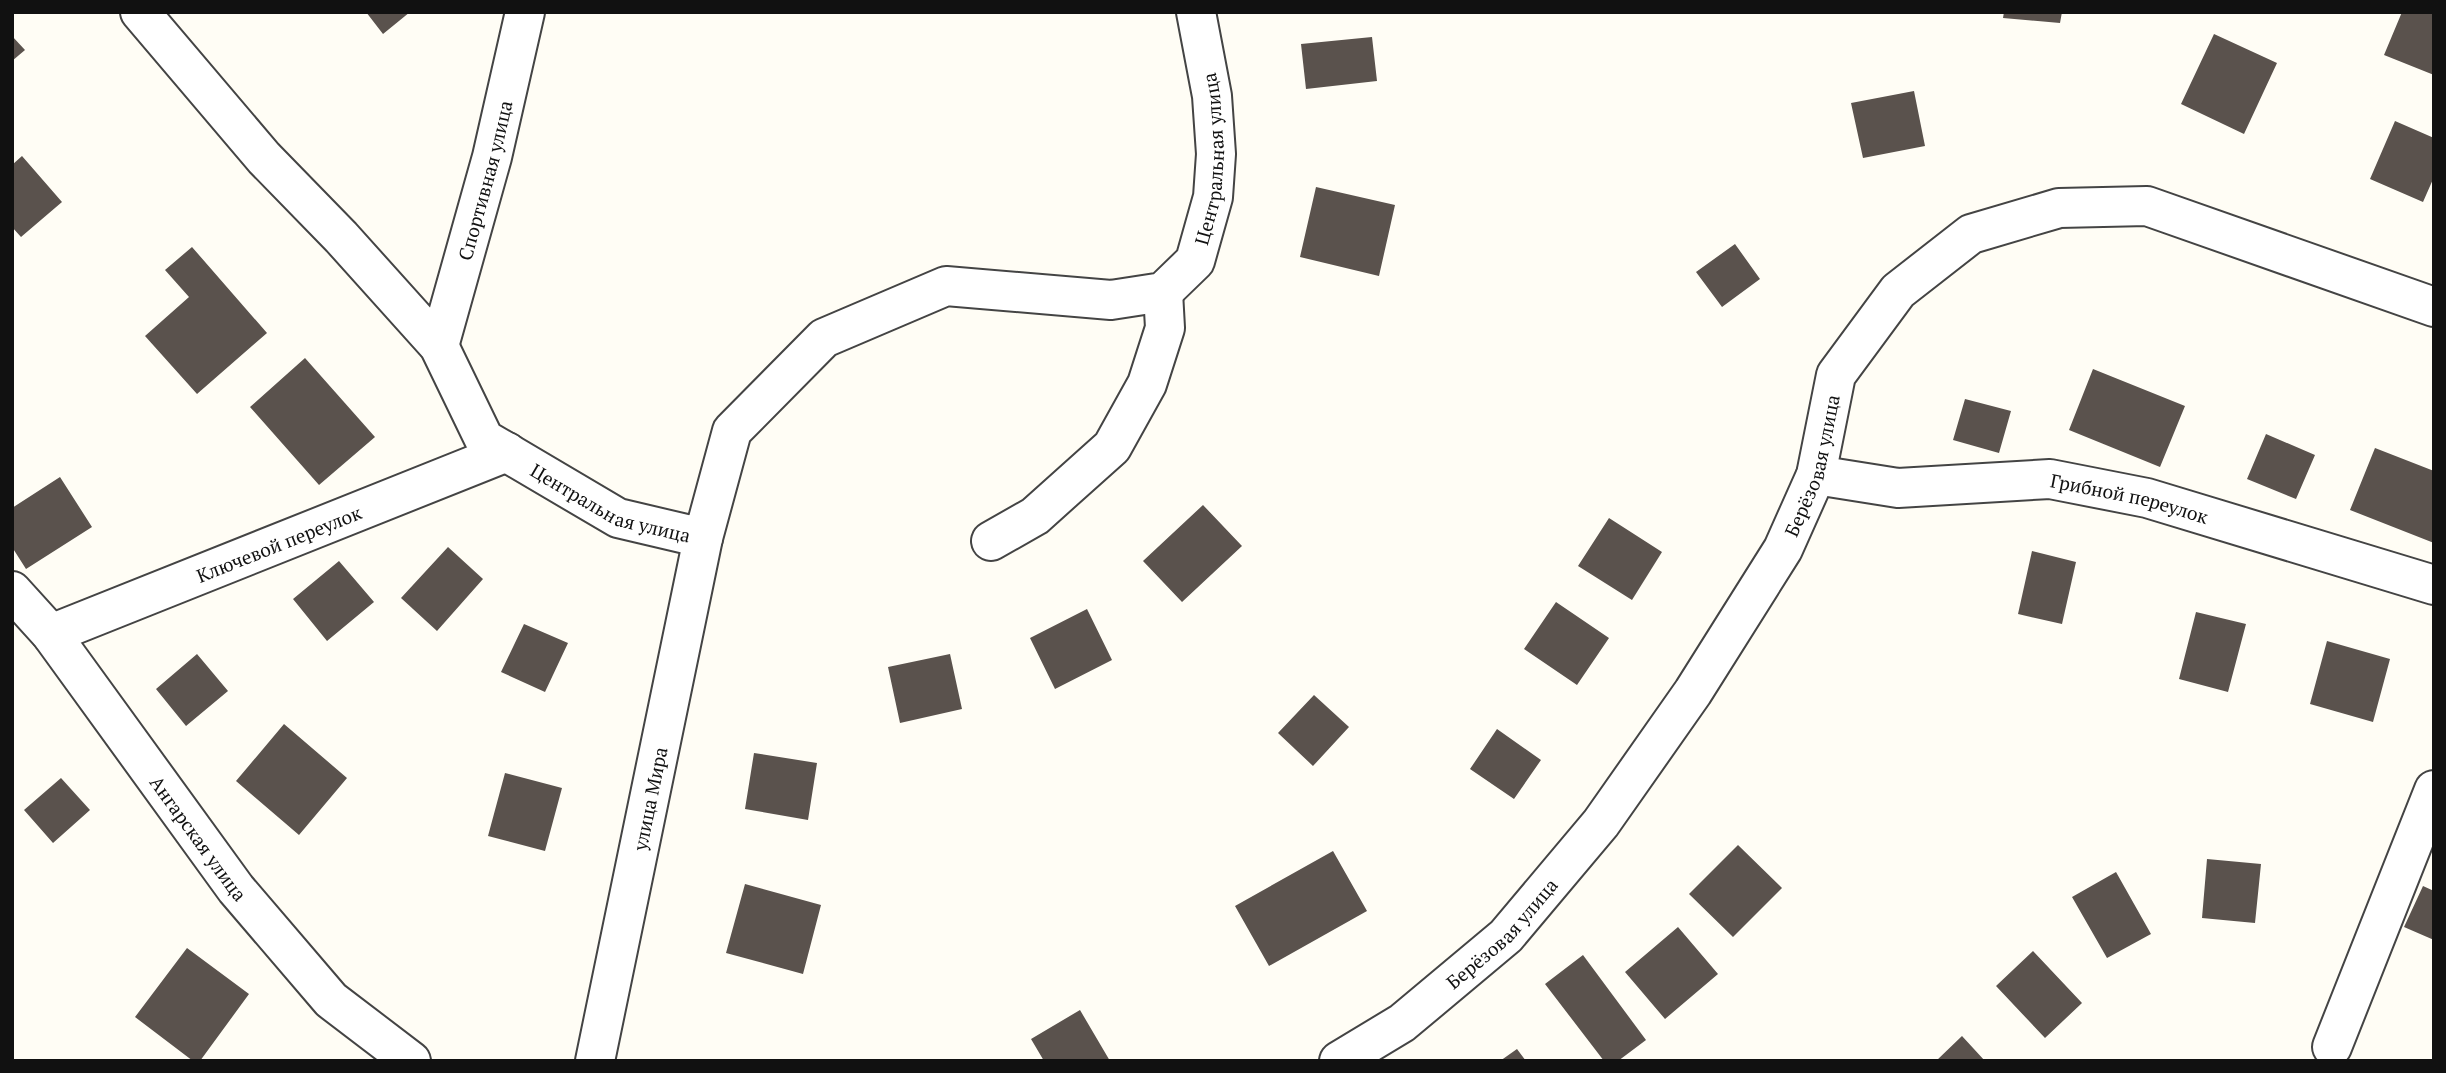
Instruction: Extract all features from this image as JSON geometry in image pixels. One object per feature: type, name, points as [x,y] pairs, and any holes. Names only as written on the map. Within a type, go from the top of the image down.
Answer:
[{"type":"street","name":"Центральная улица","points":[[140,12],[264,158],[341,237],[439,346],[484,439],[618,518],[703,538],[732,431],[824,338],[946,286],[1111,300],[1163,292],[1195,261],[1213,197],[1216,154],[1212,96],[1196,12]]},
{"type":"street","name":"Спортивная улица","points":[[439,346],[492,157],[525,12]]},
{"type":"street","name":"Берёзовая улица","points":[[1339,1061],[1402,1023],[1506,936],[1601,823],[1693,692],[1783,549],[1816,475],[1836,375],[1898,291],[1971,234],[2059,208],[2147,206],[2434,307]]},
{"type":"street","points":[[991,541],[1035,516],[1112,447],[1147,384],[1165,328],[1163,292]]},
{"type":"street","name":"Ключевой переулок","points":[[51,634],[507,452]]},
{"type":"street","name":"Грибной переулок","points":[[1816,475],[1898,488],[2050,479],[2147,498],[2434,585]]},
{"type":"street","name":"улица Мира","points":[[595,1061],[703,538]]},
{"type":"street","name":"Ангарская улица","points":[[12,591],[51,634],[236,889],[331,1000],[411,1061]]},
{"type":"street","points":[[2334,1056],[2434,790]]},
{"type":"building","points":[[366,12],[410,12],[383,34]]},
{"type":"building","points":[[2004,12],[2062,12],[2060,23],[2003,18]]},
{"type":"building","points":[[2402,12],[2434,12],[2434,75],[2384,55]]},
{"type":"building","points":[[2214,34],[2277,63],[2244,134],[2181,104]]},
{"type":"building","points":[[12,36],[25,50],[12,61]]},
{"type":"building","points":[[1372,37],[1377,81],[1306,89],[1301,44]]},
{"type":"building","points":[[1914,91],[1925,146],[1863,158],[1851,103]]},
{"type":"building","points":[[2395,121],[2434,138],[2434,177],[2423,202],[2370,179]]},
{"type":"building","points":[[22,156],[62,202],[21,237],[12,227],[12,165]]},
{"type":"building","points":[[1316,187],[1395,205],[1379,276],[1300,257]]},
{"type":"building","points":[[1735,244],[1760,279],[1722,307],[1696,272]]},
{"type":"building","points":[[192,247],[267,333],[197,394],[145,336],[189,297],[165,270]]},
{"type":"building","points":[[305,358],[375,437],[319,485],[250,407]]},
{"type":"building","points":[[2093,369],[2185,406],[2160,467],[2069,430]]},
{"type":"building","points":[[1965,399],[2011,411],[1999,453],[1953,440]]},
{"type":"building","points":[[2266,434],[2315,455],[2296,499],[2247,479]]},
{"type":"building","points":[[2375,448],[2434,471],[2434,543],[2350,510]]},
{"type":"building","points":[[60,477],[92,527],[26,569],[12,547],[12,508]]},
{"type":"building","points":[[1203,505],[1242,546],[1182,602],[1143,561]]},
{"type":"building","points":[[1609,518],[1662,552],[1632,600],[1578,566]]},
{"type":"building","points":[[448,547],[483,579],[437,631],[401,598]]},
{"type":"building","points":[[2032,551],[2076,562],[2062,624],[2018,614]]},
{"type":"building","points":[[339,561],[374,602],[327,641],[293,599]]},
{"type":"building","points":[[1556,602],[1609,638],[1577,685],[1524,649]]},
{"type":"building","points":[[1087,609],[1112,660],[1055,689],[1030,638]]},
{"type":"building","points":[[2196,612],[2246,624],[2228,692],[2179,679]]},
{"type":"building","points":[[524,624],[568,643],[545,692],[501,672]]},
{"type":"building","points":[[2327,641],[2390,659],[2373,722],[2310,704]]},
{"type":"building","points":[[197,654],[228,691],[186,726],[156,689]]},
{"type":"building","points":[[950,654],[962,709],[900,723],[888,667]]},
{"type":"building","points":[[1314,695],[1349,727],[1313,766],[1278,733]]},
{"type":"building","points":[[284,724],[347,778],[299,835],[236,781]]},
{"type":"building","points":[[1497,729],[1541,760],[1514,799],[1470,769]]},
{"type":"building","points":[[754,753],[817,763],[808,820],[745,809]]},
{"type":"building","points":[[505,773],[562,788],[545,851],[488,836]]},
{"type":"building","points":[[61,778],[90,810],[53,843],[24,810]]},
{"type":"building","points":[[1738,845],[1782,888],[1733,937],[1689,894]]},
{"type":"building","points":[[1333,851],[1367,911],[1269,966],[1235,906]]},
{"type":"building","points":[[2207,859],[2261,864],[2255,923],[2202,918]]},
{"type":"building","points":[[2116,872],[2151,934],[2107,958],[2072,897]]},
{"type":"building","points":[[745,884],[821,905],[803,974],[726,953]]},
{"type":"building","points":[[2423,886],[2434,891],[2434,940],[2404,927]]},
{"type":"building","points":[[1678,927],[1718,974],[1665,1019],[1625,972]]},
{"type":"building","points":[[187,948],[249,994],[200,1061],[193,1061],[135,1017]]},
{"type":"building","points":[[2033,951],[2082,1003],[2045,1038],[1996,986]]},
{"type":"building","points":[[1583,955],[1646,1040],[1618,1061],[1604,1061],[1545,984]]},
{"type":"building","points":[[1080,1010],[1110,1061],[1044,1061],[1031,1039]]},
{"type":"building","points":[[1962,1036],[1985,1061],[1936,1061]]},
{"type":"building","points":[[1517,1049],[1526,1061],[1500,1061]]}]
